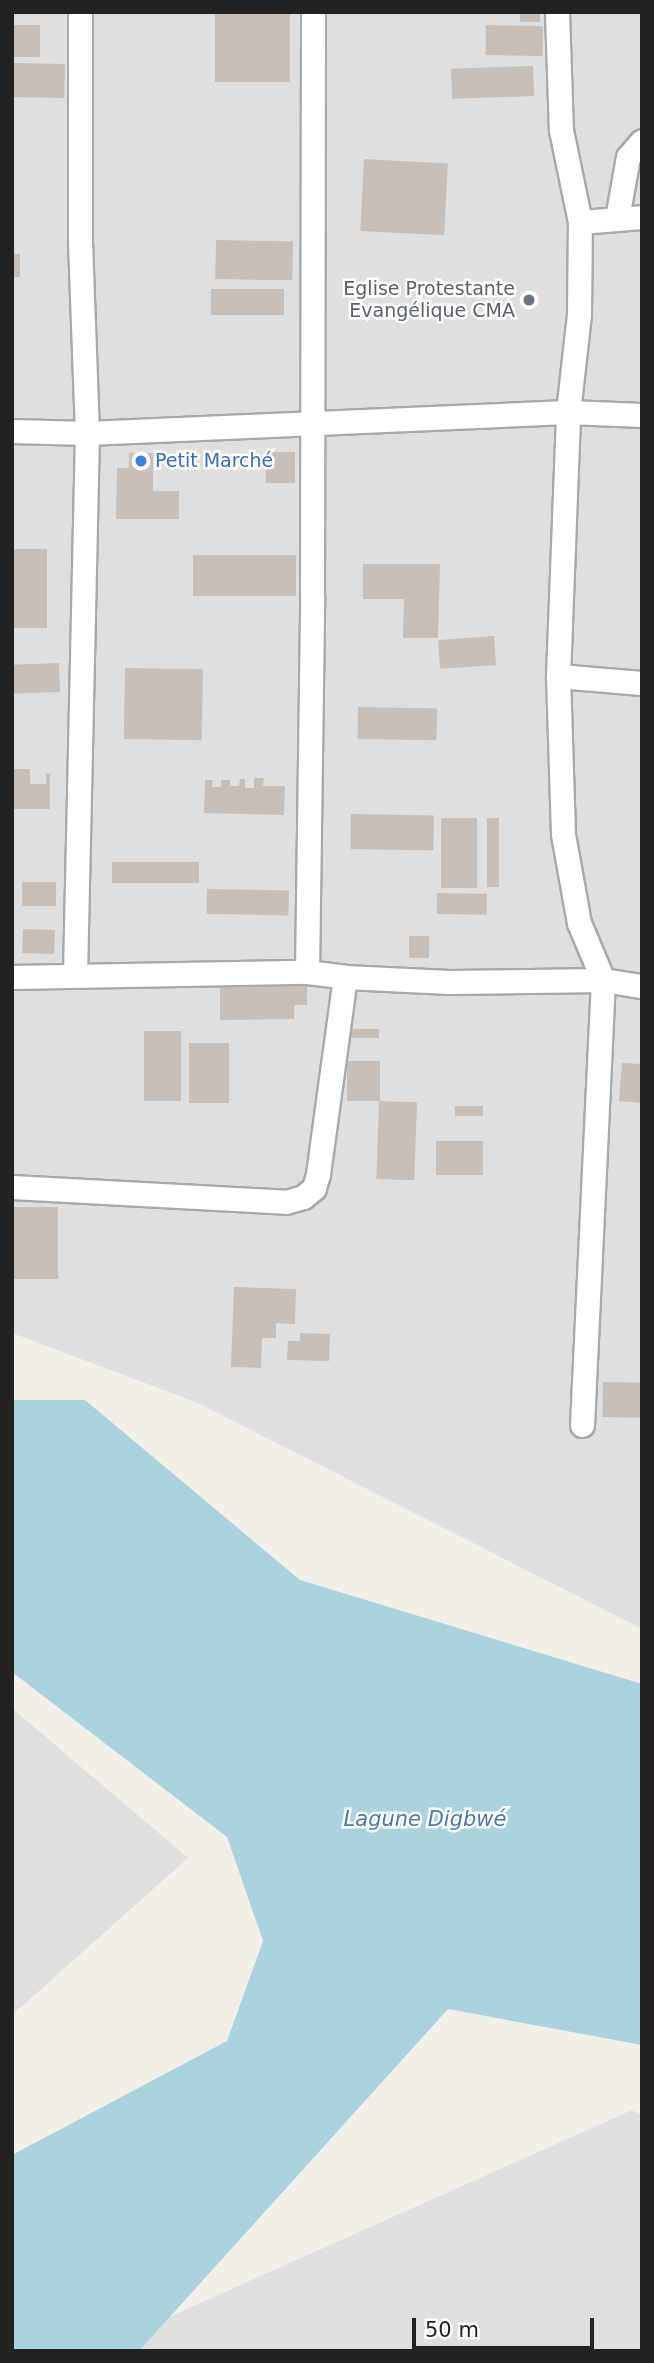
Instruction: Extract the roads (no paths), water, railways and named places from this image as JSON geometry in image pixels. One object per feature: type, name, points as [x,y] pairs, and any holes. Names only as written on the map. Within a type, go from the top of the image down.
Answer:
[{"type":"street","points":[[75,974],[87,433],[80,241],[80,12]]},
{"type":"street","points":[[307,972],[313,12]]},
{"type":"street","points":[[558,12],[561,130],[580,222],[579,314],[568,412],[558,676],[563,834],[568,875],[579,923],[603,980],[582,1425]]},
{"type":"street","points":[[617,218],[628,157],[642,141]]},
{"type":"street","points":[[580,222],[642,217]]},
{"type":"street","points":[[12,431],[87,433],[568,412],[642,415]]},
{"type":"street","points":[[558,676],[642,683]]},
{"type":"street","points":[[12,977],[307,972],[345,977],[449,982],[603,980],[642,986]]},
{"type":"street","points":[[12,1188],[286,1202],[303,1197],[314,1188],[318,1174],[345,977]]},
{"type":"water","name":"Lagune Digbwé","points":[[12,1400],[85,1400],[300,1580],[642,1684],[642,2045],[448,2009],[139,2351],[12,2351],[12,2155],[227,2041],[263,1941],[227,1837],[12,1672]]},
{"type":"place","name":"Eglise Protestante Evangélique CMA","points":[[529,300]]},
{"type":"place","name":"Petit Marché","points":[[141,461]]}]
